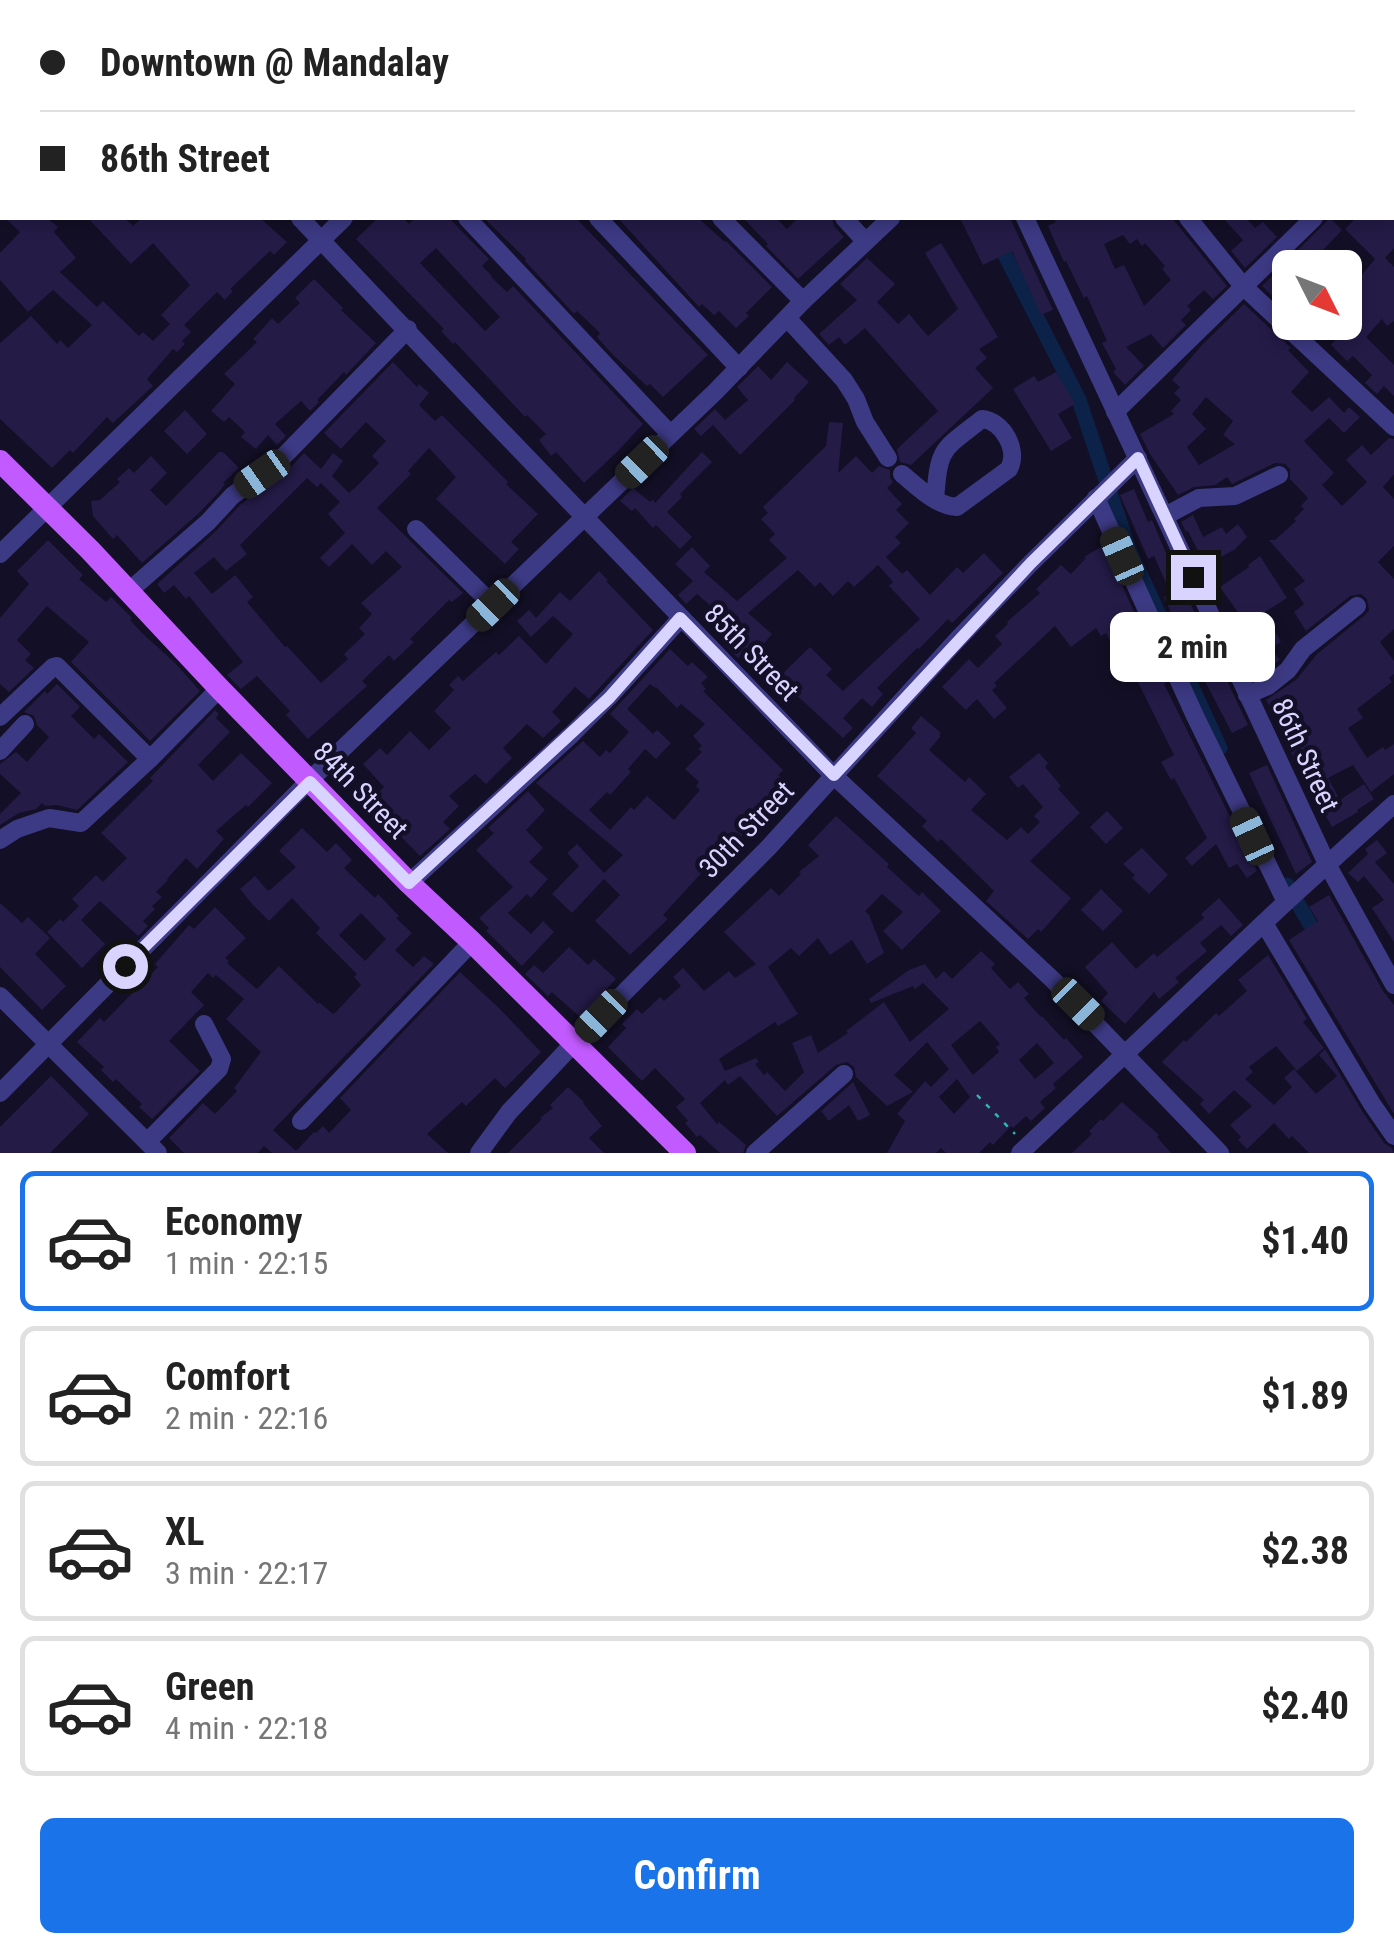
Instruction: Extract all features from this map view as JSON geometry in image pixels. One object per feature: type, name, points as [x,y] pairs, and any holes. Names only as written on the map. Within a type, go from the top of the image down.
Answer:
[{"type":"main road","name":"84th Street","points":[[0,462],[48,507],[409,883],[685,1153]]},
{"type":"street","name":"85th Street","points":[[302,220],[834,775],[1054,980],[1220,1153]]},
{"type":"street","points":[[0,554],[342,220]]},
{"type":"street","points":[[469,220],[670,434]]},
{"type":"street","points":[[600,220],[739,368]]},
{"type":"street","points":[[724,220],[803,302]]},
{"type":"street","points":[[846,220],[865,241]]},
{"type":"street","points":[[0,1092],[310,782],[889,220]]},
{"type":"street","name":"86th Street","points":[[1026,220],[1115,412],[1134,462],[1165,516],[1247,696],[1320,870],[1394,986]]},
{"type":"street","points":[[1190,220],[1243,286],[1394,427]]},
{"type":"street","points":[[1115,412],[1312,220]]},
{"type":"street","points":[[787,318],[844,380],[888,458]]},
{"type":"street","points":[[130,592],[232,496],[280,460],[408,329]]},
{"type":"street","points":[[902,474],[935,500],[950,508],[957,506],[1009,469],[1014,460],[999,425],[982,419],[940,454],[935,500]]},
{"type":"street","name":"30th Street","points":[[479,1153],[509,1112],[575,1042],[769,847],[957,640],[1134,462]]},
{"type":"street","points":[[1165,516],[1199,498],[1235,496],[1279,474]]},
{"type":"street","points":[[1100,495],[1195,716],[1286,902]]},
{"type":"street","points":[[416,529],[493,605]]},
{"type":"street","points":[[1247,696],[1288,670],[1303,649],[1357,606]]},
{"type":"street","points":[[409,883],[596,710],[680,618]]},
{"type":"street","points":[[0,717],[57,666],[150,759]]},
{"type":"street","points":[[0,840],[17,829],[49,818],[81,823],[220,688]]},
{"type":"street","points":[[0,751],[26,724]]},
{"type":"street","points":[[1023,1150],[1394,804]]},
{"type":"street","points":[[1264,923],[1394,1136]]},
{"type":"street","points":[[301,1121],[472,942]]},
{"type":"street","points":[[0,996],[153,1148],[219,1069],[222,1059],[204,1024]]},
{"type":"street","points":[[755,1153],[844,1074]]},
{"type":"path","points":[[977,1095],[1023,1150]]},
{"type":"building","points":[[7,220],[49,220],[58,227],[54,232],[76,258],[60,272],[97,307],[103,301],[139,336],[143,332],[153,341],[170,324],[161,315],[190,285],[153,243],[131,264],[90,220],[126,220],[133,226],[140,220],[262,220],[287,242],[274,255],[270,251],[230,289],[233,291],[225,300],[217,292],[184,325],[191,332],[182,341],[185,344],[177,352],[173,349],[147,379],[153,386],[113,423],[107,417],[73,453],[70,450],[52,468],[0,419],[0,343],[31,316],[57,344],[60,340],[68,348],[92,325],[53,290],[28,312],[0,280],[0,253],[20,232]]},
{"type":"building","points":[[376,220],[405,220],[409,224],[413,220],[451,220],[489,259],[482,266],[491,277],[507,292],[513,286],[643,424],[584,483],[556,452],[551,456],[539,440],[546,434],[453,344],[441,331],[444,329],[356,239]],"holes":[[[436,248],[500,317],[485,331],[420,263]]]},
{"type":"building","points":[[486,220],[578,220],[708,355],[663,397],[613,355],[597,337],[600,333],[577,311],[574,314]]},
{"type":"building","points":[[620,220],[700,220],[772,287],[736,328],[719,311],[714,315],[702,304],[699,307]]},
{"type":"building","points":[[745,220],[778,220],[787,229],[796,220],[832,220],[844,237],[798,279]]},
{"type":"building","points":[[961,220],[1011,220],[1053,310],[1041,315],[1012,251],[983,265]]},
{"type":"building","points":[[1054,220],[1174,220],[1227,286],[1213,299],[1204,290],[1187,306],[1191,310],[1181,320],[1186,325],[1163,348],[1151,334],[1126,347],[1144,366],[1125,385],[1113,372],[1116,369],[1102,343],[1107,341],[1087,296],[1084,298],[1048,226]],"holes":[[[1123,235],[1130,244],[1137,239],[1165,266],[1162,269],[1171,280],[1144,306],[1124,265],[1115,269],[1104,244]]]},
{"type":"building","points":[[1225,220],[1248,220],[1255,228],[1263,222],[1277,237],[1245,268],[1231,251],[1243,240]]},
{"type":"building","points":[[1328,220],[1342,230],[1323,250],[1298,250]]},
{"type":"building","points":[[1354,220],[1394,220],[1394,248],[1385,258],[1394,267],[1394,321],[1387,326],[1382,319],[1366,337],[1394,365],[1394,396],[1384,386],[1377,394],[1365,383],[1372,375],[1353,356],[1347,361],[1331,345],[1335,340],[1362,340],[1362,274],[1375,259],[1345,229]]},
{"type":"building","points":[[941,243],[998,337],[979,349],[987,358],[975,368],[993,388],[911,465],[900,462],[897,449],[938,411],[865,328],[845,345],[839,337],[829,345],[819,334],[857,300],[840,284],[867,258],[895,284],[877,302],[898,324],[909,314],[928,336],[958,309],[925,253]]},
{"type":"building","points":[[1272,276],[1272,296],[1262,286]]},
{"type":"building","points":[[314,279],[376,343],[310,411],[301,401],[275,424],[286,436],[277,445],[268,435],[256,449],[241,437],[245,432],[229,417],[224,422],[211,411],[235,384],[224,374],[257,342],[253,339],[272,318],[278,324],[300,303],[295,298]]},
{"type":"building","points":[[1244,304],[1272,330],[1272,340],[1282,340],[1309,372],[1291,392],[1312,412],[1329,397],[1344,413],[1349,407],[1360,417],[1344,433],[1329,418],[1304,441],[1334,473],[1322,485],[1342,506],[1367,482],[1346,460],[1362,445],[1371,455],[1389,438],[1394,439],[1394,474],[1383,487],[1394,499],[1394,546],[1378,562],[1394,579],[1394,629],[1380,642],[1394,661],[1394,674],[1389,678],[1392,682],[1357,709],[1363,718],[1348,728],[1367,758],[1394,744],[1394,774],[1371,792],[1353,765],[1328,778],[1340,800],[1364,784],[1374,799],[1332,827],[1266,700],[1296,680],[1317,654],[1365,615],[1369,610],[1367,599],[1361,594],[1350,596],[1306,631],[1294,612],[1304,604],[1294,589],[1305,581],[1269,540],[1275,540],[1296,521],[1308,498],[1290,479],[1290,469],[1285,464],[1275,463],[1232,484],[1227,477],[1215,485],[1194,487],[1178,495],[1140,434],[1174,414],[1171,411],[1181,400],[1174,393],[1180,387],[1172,380]],"holes":[[[1206,397],[1233,421],[1223,435],[1235,444],[1199,465],[1187,447],[1206,429],[1192,414]]]},
{"type":"building","points":[[393,362],[417,387],[419,384],[429,393],[419,405],[435,421],[442,415],[538,514],[511,542],[519,549],[505,564],[436,499],[456,477],[429,448],[408,471],[411,474],[377,508],[463,593],[452,602],[449,600],[394,661],[389,655],[362,681],[367,686],[308,739],[286,715],[290,711],[257,676],[241,689],[227,675],[243,662],[189,596],[186,599],[174,585],[164,593],[157,584],[240,505],[288,470],[304,453],[321,469],[333,453],[343,461],[332,476],[349,493],[379,463],[372,456],[386,441],[366,422],[341,449],[324,433]],"holes":[[[307,478],[317,487],[321,483],[340,502],[328,514],[345,533],[320,558],[329,567],[352,544],[372,565],[386,551],[402,567],[361,603],[372,614],[359,628],[365,634],[344,654],[348,659],[321,683],[247,602],[253,597],[235,575],[212,594],[194,573],[214,557],[226,571],[247,554],[240,545]]]},
{"type":"building","points":[[787,362],[809,382],[740,455],[713,425],[701,436],[694,429],[715,409],[725,420],[748,400],[737,387],[758,366],[771,380]]},
{"type":"building","points":[[1056,372],[1075,404],[1058,414],[1072,438],[1051,451],[1013,389],[1034,376],[1038,382]]},
{"type":"building","points":[[185,410],[207,434],[187,454],[164,431]]},
{"type":"building","points":[[829,422],[843,423],[838,473],[856,456],[872,473],[879,466],[890,470],[893,482],[887,488],[902,504],[896,510],[909,523],[895,537],[901,543],[886,557],[902,574],[907,570],[930,595],[957,567],[963,573],[984,553],[1003,573],[952,623],[948,619],[877,688],[883,694],[872,707],[862,698],[843,718],[853,728],[843,738],[778,678],[810,647],[832,669],[826,675],[843,691],[920,619],[889,586],[893,582],[878,565],[854,587],[848,581],[833,596],[820,582],[815,587],[798,570],[748,613],[772,634],[755,654],[748,648],[738,658],[724,644],[731,638],[715,620],[721,615],[697,594],[686,604],[678,595],[693,581],[675,564],[692,547],[710,566],[704,572],[737,601],[787,558],[769,540],[775,534],[761,519],[768,513],[763,507],[826,446]]},
{"type":"building","points":[[219,452],[239,468],[199,513],[142,563],[93,516],[91,501],[100,500],[129,468],[134,473],[151,456],[167,473],[150,490],[166,506]]},
{"type":"building","points":[[702,452],[712,462],[667,512],[692,537],[680,549],[635,508],[632,511],[620,501],[633,488],[655,503]]},
{"type":"building","points":[[1134,489],[1248,725],[1232,733],[1164,597],[1171,594],[1154,556],[1148,559],[1120,495]]},
{"type":"building","points":[[1193,515],[1203,537],[1222,527],[1226,534],[1238,524],[1247,537],[1234,550],[1205,565],[1181,522]]},
{"type":"building","points":[[48,540],[83,575],[79,579],[106,602],[111,597],[200,691],[150,741],[71,662],[89,642],[47,606],[17,640],[31,654],[25,660],[34,668],[9,692],[0,684],[0,618],[29,584],[17,571]]},
{"type":"building","points":[[1104,545],[1164,684],[1257,871],[1247,878],[1237,864],[1229,868],[1216,844],[1192,866],[1185,858],[1207,838],[1161,762],[1174,755],[1124,654],[1118,657],[1106,633],[1101,636],[1096,628],[1071,647],[1055,626],[994,683],[997,686],[992,690],[1007,708],[994,719],[977,699],[966,710],[942,687],[969,659],[978,668],[1002,644],[995,636],[1040,593],[1036,589],[1061,565],[1071,574],[1084,557]]},
{"type":"building","points":[[1260,556],[1287,598],[1237,630],[1231,620],[1239,614],[1220,587]]},
{"type":"building","points":[[599,571],[653,630],[589,699],[575,687],[552,712],[561,721],[543,738],[527,724],[503,748],[512,758],[486,784],[475,774],[449,796],[459,806],[443,822],[450,829],[420,856],[368,803],[384,787],[363,764],[380,748],[387,755],[410,731],[429,750],[451,728],[434,711],[454,690],[449,685],[458,676],[463,681],[519,636],[546,664],[573,634],[553,616],[531,637],[517,621],[529,610],[536,618],[560,592],[570,601]]},
{"type":"building","points":[[1273,628],[1281,642],[1270,648],[1280,660],[1256,677],[1251,672],[1255,669],[1242,653]]},
{"type":"building","points":[[670,649],[688,666],[692,662],[708,677],[701,683],[706,689],[703,691],[783,770],[778,775],[797,791],[784,805],[771,794],[740,828],[746,833],[731,852],[725,847],[663,915],[668,919],[630,955],[595,921],[620,895],[604,879],[572,913],[552,894],[579,866],[567,853],[577,844],[604,873],[623,855],[536,783],[583,741],[600,757],[606,750],[610,753],[629,732],[610,714]],"holes":[[[650,684],[677,708],[681,704],[705,724],[693,736],[702,752],[685,769],[699,782],[696,786],[700,790],[674,820],[647,796],[610,830],[589,810],[607,792],[610,795],[645,749],[656,759],[671,743],[657,730],[653,734],[627,709]]]},
{"type":"building","points":[[57,684],[80,707],[71,716],[94,739],[99,734],[128,762],[77,810],[42,803],[0,825],[0,814],[21,793],[0,774],[0,764],[16,752],[27,762],[49,737],[34,716],[24,712]]},
{"type":"building","points":[[215,710],[219,714],[216,718],[230,732],[198,765],[213,781],[241,753],[272,783],[216,831],[224,839],[197,869],[186,858],[167,879],[156,892],[162,897],[143,921],[148,926],[138,936],[100,901],[81,920],[105,944],[82,968],[47,932],[79,906],[72,899],[96,875],[103,882],[127,858],[101,833]]},
{"type":"building","points":[[921,716],[940,732],[929,750],[965,782],[969,777],[986,794],[971,810],[1007,840],[1021,827],[1028,834],[1040,822],[1034,816],[1043,807],[1023,784],[1018,788],[1009,777],[1039,753],[1061,786],[1058,789],[1080,813],[1030,861],[1071,898],[1041,932],[1038,929],[1028,939],[986,901],[994,891],[941,839],[938,842],[922,826],[927,821],[877,776],[916,733],[911,728]]},
{"type":"building","points":[[1267,765],[1312,862],[1296,874],[1249,773]]},
{"type":"building","points":[[528,791],[545,810],[526,830],[543,848],[529,862],[548,879],[531,898],[527,894],[508,913],[531,934],[543,921],[554,932],[522,966],[486,931],[489,928],[479,918],[513,887],[476,850],[494,833],[488,828]]},
{"type":"building","points":[[1107,811],[1123,828],[1106,844],[1090,827]]},
{"type":"building","points":[[836,816],[919,896],[922,892],[941,911],[902,950],[883,931],[903,912],[882,894],[865,911],[884,953],[867,964],[852,940],[830,955],[818,938],[799,956],[791,948],[768,967],[798,1014],[778,1026],[775,1022],[719,1059],[725,1071],[756,1058],[759,1062],[755,1064],[764,1075],[767,1072],[785,1091],[804,1072],[792,1043],[811,1035],[818,1053],[884,1002],[910,1042],[949,1009],[923,983],[871,1003],[869,999],[909,970],[925,964],[936,979],[944,971],[952,979],[981,951],[995,964],[991,968],[1010,989],[1018,982],[1029,994],[1024,998],[1083,1057],[1053,1084],[1056,1088],[1040,1102],[1045,1108],[1031,1121],[1026,1116],[979,1153],[946,1153],[941,1148],[936,1153],[887,1153],[905,1121],[897,1114],[925,1081],[931,1087],[949,1069],[927,1042],[894,1075],[913,1092],[887,1106],[856,1077],[854,1067],[847,1062],[836,1065],[777,1116],[740,1076],[728,1085],[725,1080],[700,1103],[717,1124],[746,1145],[743,1153],[720,1153],[685,1123],[688,1121],[676,1107],[685,1099],[655,1068],[642,1081],[608,1047],[637,1009],[642,1014],[660,997],[664,1001],[681,986],[673,977],[683,968],[704,991],[729,971],[735,978],[756,964],[724,932],[771,888],[779,896],[819,856],[808,845]],"holes":[[[980,1021],[1000,1044],[996,1047],[999,1052],[973,1075],[951,1045]],[[1037,1043],[1054,1063],[1035,1079],[1019,1060]],[[957,1079],[970,1097],[954,1114],[939,1097]]]},
{"type":"building","points":[[302,828],[327,852],[336,843],[352,860],[344,868],[375,898],[378,894],[412,933],[395,950],[413,967],[424,956],[434,964],[273,1130],[296,1151],[323,1126],[329,1133],[351,1110],[340,1098],[460,972],[541,1052],[505,1088],[495,1078],[466,1106],[462,1102],[427,1134],[448,1153],[272,1153],[264,1146],[258,1153],[184,1153],[169,1138],[203,1103],[215,1114],[237,1091],[234,1088],[261,1052],[226,1019],[244,999],[216,975],[213,978],[208,973],[191,992],[204,1005],[169,1041],[200,1071],[152,1119],[139,1107],[142,1104],[116,1079],[113,1082],[101,1070],[104,1067],[77,1042],[100,1018],[104,1022],[158,967],[155,964],[189,925],[194,929],[215,907],[246,938],[225,958],[227,963],[257,989],[279,966],[318,1004],[333,1014],[336,1012],[361,985],[354,977],[357,974],[316,933],[320,928],[292,898],[269,921],[240,889],[255,876],[270,890],[296,867],[279,851]],"holes":[[[361,913],[386,939],[365,961],[339,935]]]},
{"type":"building","points":[[1377,840],[1387,853],[1375,862],[1394,884],[1394,942],[1372,908],[1384,900],[1364,876],[1358,882],[1348,873],[1368,854],[1365,849]]},
{"type":"building","points":[[1142,848],[1168,875],[1149,894],[1123,864]]},
{"type":"building","points":[[1101,889],[1123,911],[1103,931],[1081,910]]},
{"type":"building","points":[[1329,895],[1394,1005],[1394,1114],[1289,940],[1318,921],[1309,907]]},
{"type":"building","points":[[1219,898],[1243,925],[1231,936],[1221,925],[1200,943],[1207,951],[1175,978],[1179,982],[1159,999],[1154,992],[1125,1024],[1101,1001],[1108,993],[1085,967],[1112,942],[1136,969],[1204,918],[1201,914]]},
{"type":"building","points":[[0,903],[22,923],[28,917],[50,938],[35,954],[66,986],[42,1010],[0,967]]},
{"type":"building","points":[[569,947],[588,965],[594,959],[616,979],[580,1017],[552,992],[548,996],[525,974],[534,965],[543,973]]},
{"type":"building","points":[[1268,955],[1307,1019],[1303,1022],[1324,1048],[1297,1071],[1276,1046],[1249,1067],[1253,1072],[1245,1079],[1274,1105],[1292,1087],[1284,1078],[1294,1069],[1316,1094],[1337,1076],[1319,1055],[1325,1049],[1362,1111],[1394,1153],[1309,1153],[1274,1123],[1247,1149],[1230,1125],[1252,1106],[1234,1090],[1209,1114],[1200,1104],[1204,1100],[1162,1062],[1247,991],[1238,980]]},
{"type":"building","points":[[51,1076],[89,1114],[50,1153],[0,1153],[0,1127]]},
{"type":"building","points":[[853,1082],[870,1115],[858,1121],[849,1105],[829,1121],[821,1111]]},
{"type":"building","points":[[568,1087],[602,1126],[589,1138],[604,1153],[508,1153],[553,1108],[550,1105]]},
{"type":"building","points":[[1122,1102],[1159,1135],[1171,1153],[1072,1153],[1092,1134],[1089,1131]]},
{"type":"waterway","points":[[987,220],[1079,400],[1129,549],[1220,748]]},
{"type":"waterway","points":[[1287,885],[1321,943]]},
{"type":"route","points":[[125,966],[310,782],[409,883],[609,698],[680,618],[834,775],[957,640],[1138,458],[1193,577]]}]
